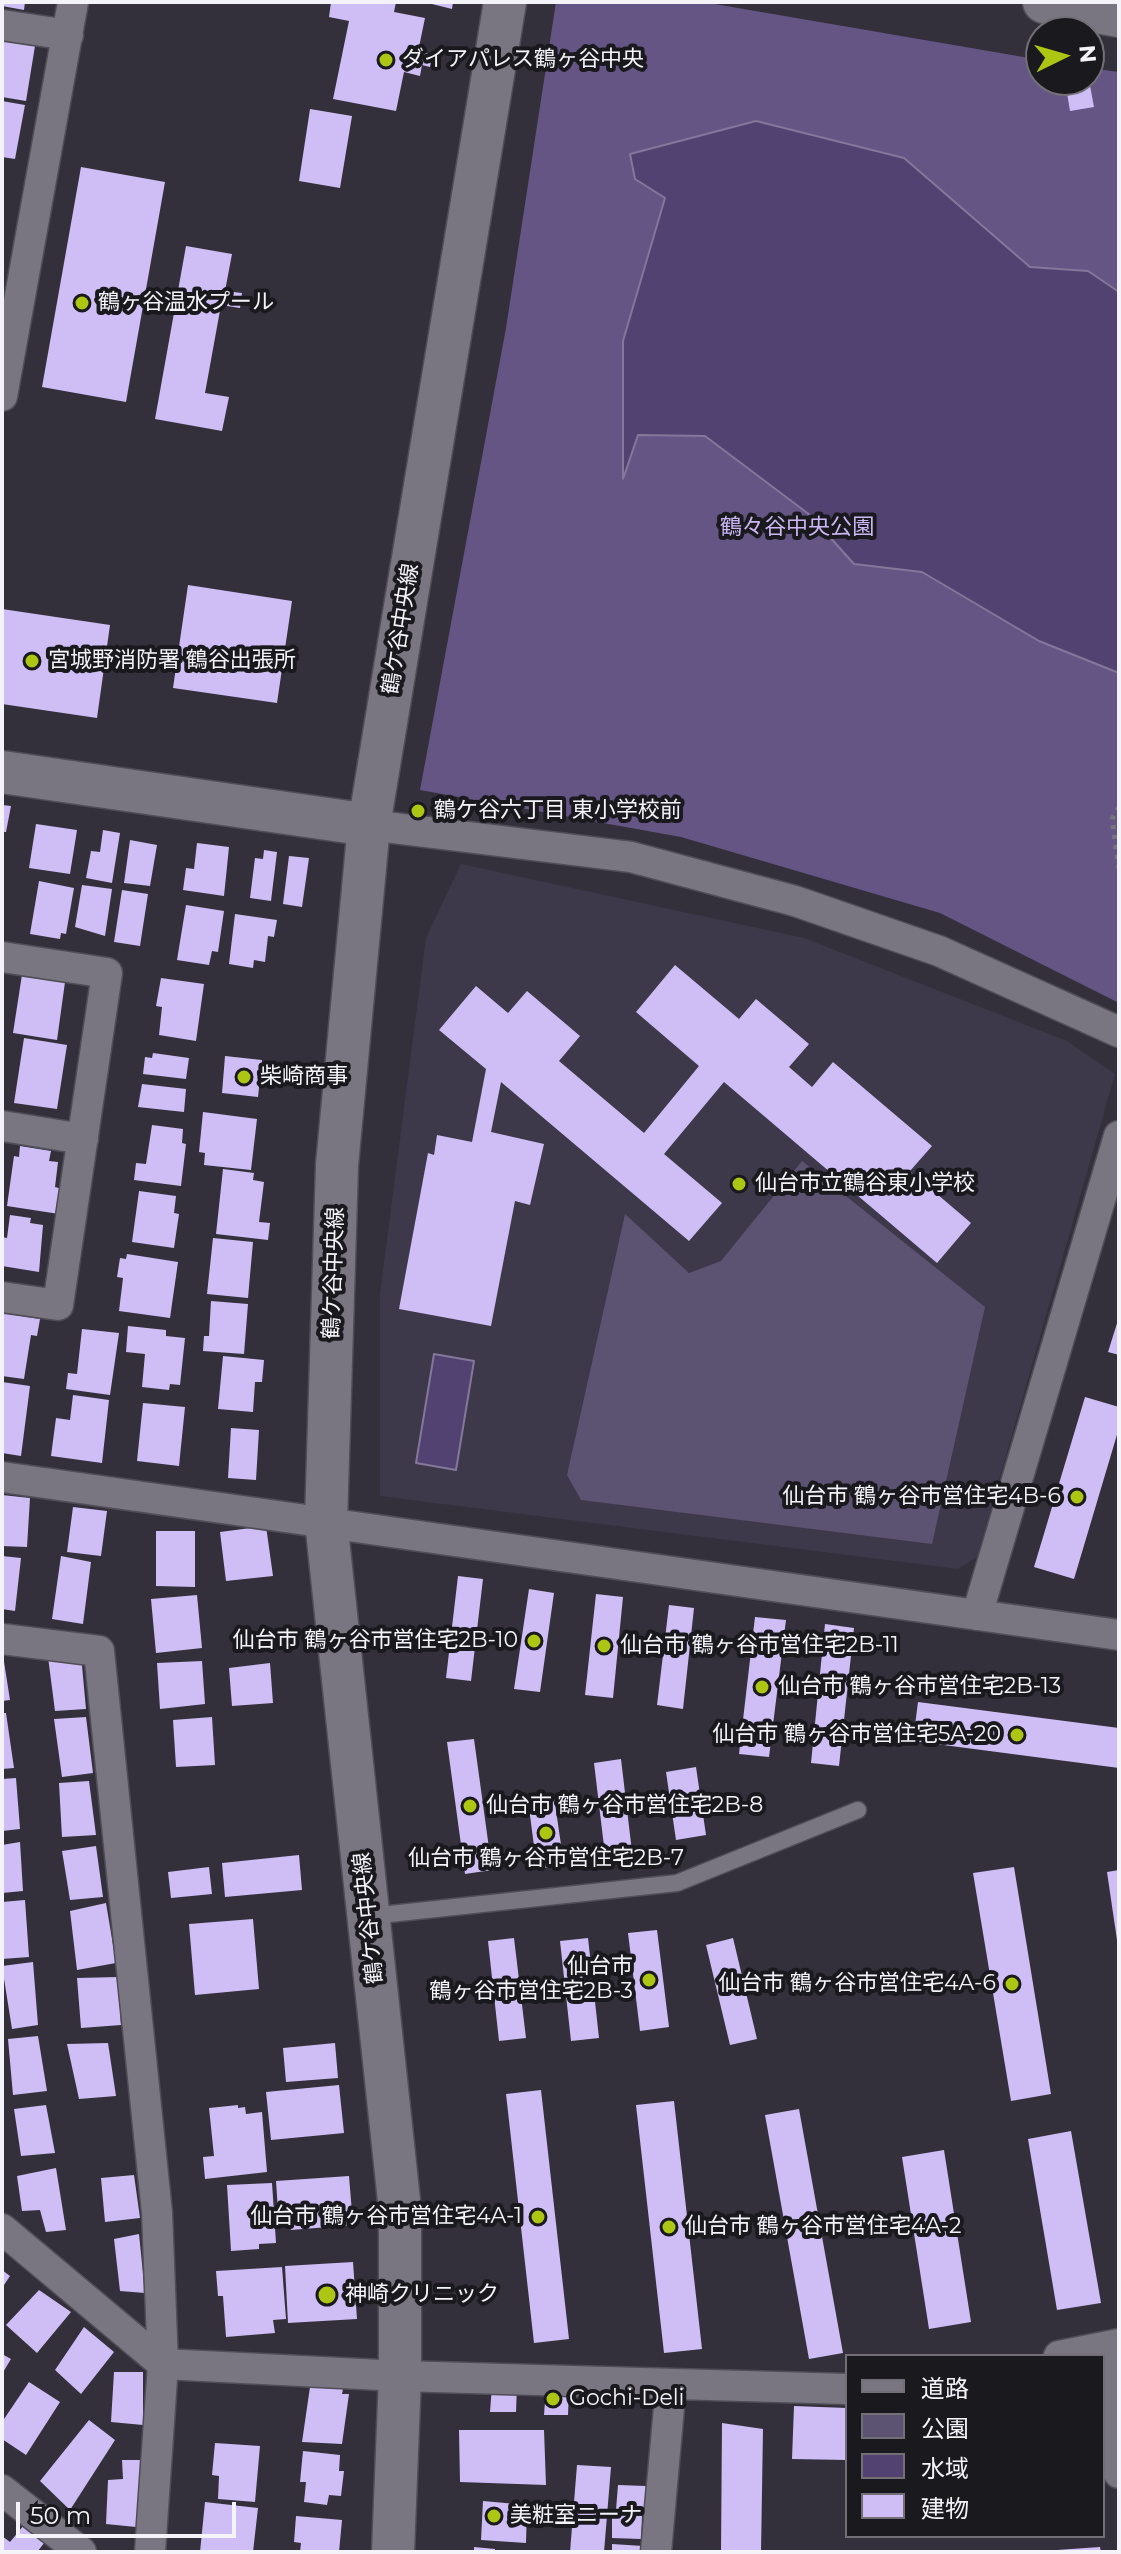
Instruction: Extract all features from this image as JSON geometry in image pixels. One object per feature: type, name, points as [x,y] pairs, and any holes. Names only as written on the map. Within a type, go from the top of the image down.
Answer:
[{"type":"street","points":[[2,396],[73,2]]},
{"type":"street","name":"鶴ケ谷中央線","points":[[393,2552],[400,2376],[400,2210],[326,1521],[337,1165],[369,825],[505,2]]},
{"type":"street","points":[[1044,2],[1119,16]]},
{"type":"street","points":[[2,25],[68,35]]},
{"type":"street","points":[[2,772],[369,825],[631,857],[795,901],[939,951],[1119,1032]]},
{"type":"street","points":[[2,957],[107,973],[58,1305],[2,1297]]},
{"type":"street","points":[[2,1126],[83,1139]]},
{"type":"street","points":[[977,1615],[1119,1136]]},
{"type":"street","points":[[2,1477],[1119,1635]]},
{"type":"street","points":[[2,1639],[99,1651],[157,2213],[163,2364],[150,2552]]},
{"type":"street","points":[[2,2229],[163,2364],[400,2376],[845,2389]]},
{"type":"street","points":[[1069,2354],[1111,2346],[1119,2473]]},
{"type":"street","points":[[656,2552],[671,2385]]},
{"type":"street","points":[[2,2490],[81,2552]]},
{"type":"lane","points":[[369,1916],[677,1883],[858,1810]]},
{"type":"path","points":[[1119,807],[1112,819],[1119,869]]},
{"type":"shaded area","name":"仙台市立鶴谷東小学校","points":[[461,864],[804,938],[1067,1041],[1115,1074],[977,1557],[958,1569],[380,1496],[380,1294],[426,938]]},
{"type":"green space","name":"鶴々谷中央公園","points":[[556,2],[703,2],[1025,57],[1025,96],[1105,96],[1105,70],[1119,72],[1119,1003],[940,913],[681,837],[420,790],[506,328]]},
{"type":"green space","points":[[802,1161],[985,1307],[932,1544],[581,1500],[567,1475],[625,1214],[689,1273],[721,1261]]},
{"type":"water","points":[[756,121],[904,158],[1030,267],[1088,271],[1119,292],[1119,673],[1039,641],[922,572],[854,564],[810,515],[705,436],[638,435],[623,479],[623,341],[665,198],[635,179],[630,154]]},
{"type":"water","points":[[434,1354],[474,1361],[456,1470],[416,1463]]},
{"type":"building","points":[[2,2],[25,2],[24,10],[2,6]]},
{"type":"building","name":"ダイアパレス鶴ヶ谷中央","points":[[331,2],[396,2],[394,12],[425,18],[418,52],[432,54],[430,67],[422,65],[420,76],[404,72],[396,111],[333,99],[349,21],[329,17]]},
{"type":"building","points":[[424,2],[453,2],[452,9]]},
{"type":"building","points":[[2,41],[35,46],[26,101],[2,97]]},
{"type":"building","points":[[1068,96],[1092,96],[1094,107],[1070,111]]},
{"type":"building","points":[[2,101],[25,105],[15,159],[2,157]]},
{"type":"building","points":[[310,109],[352,116],[340,188],[299,181]]},
{"type":"building","points":[[81,167],[165,182],[126,402],[42,387]]},
{"type":"building","points":[[186,246],[232,254],[225,291],[242,293],[240,308],[221,305],[205,393],[229,397],[222,431],[155,419]]},
{"type":"building","points":[[188,585],[292,601],[277,703],[173,688]]},
{"type":"building","points":[[2,609],[110,625],[97,718],[2,704]]},
{"type":"building","points":[[2,805],[11,806],[6,832],[2,832]]},
{"type":"building","points":[[36,824],[77,830],[70,874],[29,868]]},
{"type":"building","points":[[103,830],[120,833],[112,883],[86,878],[91,851],[100,852]]},
{"type":"building","points":[[130,840],[157,845],[150,886],[124,883]]},
{"type":"building","points":[[197,843],[229,847],[224,896],[183,890],[186,868],[194,869]]},
{"type":"building","points":[[264,850],[277,852],[271,901],[250,898],[255,858],[263,859]]},
{"type":"building","points":[[289,856],[309,858],[302,907],[283,904]]},
{"type":"building","points":[[39,881],[74,888],[66,934],[61,933],[60,939],[30,934]]},
{"type":"building","points":[[82,885],[112,889],[105,936],[75,927]]},
{"type":"building","points":[[122,890],[148,894],[140,946],[114,942]]},
{"type":"building","points":[[186,905],[224,911],[218,952],[212,951],[209,965],[177,960]]},
{"type":"building","points":[[235,914],[277,920],[274,937],[268,936],[265,962],[254,960],[253,968],[229,964]]},
{"type":"building","points":[[675,965],[739,1019],[756,999],[809,1044],[789,1067],[812,1087],[833,1062],[932,1146],[910,1171],[971,1223],[937,1263],[724,1082],[664,1154],[722,1203],[689,1241],[501,1082],[491,1132],[544,1144],[530,1205],[515,1201],[491,1326],[399,1309],[428,1153],[434,1155],[437,1135],[472,1142],[486,1069],[439,1030],[476,986],[508,1013],[527,991],[580,1036],[559,1061],[644,1133],[699,1066],[636,1012]]},
{"type":"building","points":[[23,968],[66,975],[57,1040],[13,1033]]},
{"type":"building","points":[[161,978],[204,984],[196,1041],[159,1035],[162,1007],[156,1006]]},
{"type":"building","points":[[24,1038],[67,1045],[57,1109],[14,1103]]},
{"type":"building","points":[[153,1053],[189,1058],[186,1079],[143,1074],[145,1057],[152,1058]]},
{"type":"building","points":[[225,1056],[262,1060],[258,1097],[222,1093]]},
{"type":"building","points":[[142,1084],[186,1089],[184,1112],[138,1107]]},
{"type":"building","points":[[203,1112],[257,1119],[251,1170],[204,1165],[205,1153],[199,1152]]},
{"type":"building","points":[[152,1125],[183,1129],[182,1143],[186,1144],[181,1186],[134,1180],[136,1163],[146,1164]]},
{"type":"building","points":[[20,1146],[51,1151],[49,1161],[58,1162],[55,1187],[62,1189],[59,1214],[7,1206],[14,1156],[19,1157]]},
{"type":"building","points":[[223,1169],[254,1173],[253,1180],[264,1182],[259,1222],[270,1223],[268,1240],[216,1234]]},
{"type":"building","points":[[139,1191],[176,1196],[174,1213],[179,1214],[174,1248],[132,1242]]},
{"type":"building","points":[[10,1215],[31,1218],[30,1223],[43,1225],[39,1272],[2,1266],[2,1237],[7,1238]]},
{"type":"building","points":[[213,1238],[253,1242],[248,1298],[207,1294]]},
{"type":"building","points":[[127,1254],[178,1262],[170,1318],[119,1311],[123,1278],[117,1277],[120,1258],[126,1259]]},
{"type":"building","points":[[211,1301],[248,1304],[244,1354],[203,1351],[204,1336],[209,1336]]},
{"type":"building","points":[[2,1313],[40,1319],[37,1336],[31,1335],[24,1379],[2,1376]]},
{"type":"building","points":[[1119,1317],[1119,1355],[1108,1352]]},
{"type":"building","points":[[128,1326],[166,1330],[166,1336],[185,1338],[180,1385],[170,1384],[169,1390],[142,1387],[145,1354],[126,1352]]},
{"type":"building","points":[[82,1329],[119,1333],[110,1395],[66,1389],[68,1373],[77,1374]]},
{"type":"building","points":[[223,1356],[264,1360],[262,1382],[255,1382],[253,1412],[218,1409]]},
{"type":"building","points":[[2,1382],[30,1386],[21,1456],[2,1453]]},
{"type":"building","points":[[73,1395],[109,1400],[102,1463],[51,1456],[56,1418],[70,1420]]},
{"type":"building","name":"仙台市 鶴ヶ谷市営住宅4B-6","points":[[1085,1397],[1119,1407],[1119,1428],[1074,1579],[1034,1567]]},
{"type":"building","points":[[143,1403],[185,1407],[179,1466],[137,1461]]},
{"type":"building","points":[[231,1428],[259,1430],[256,1480],[228,1478]]},
{"type":"building","points":[[2,1495],[30,1498],[27,1547],[2,1546]]},
{"type":"building","points":[[73,1507],[107,1511],[101,1556],[67,1552]]},
{"type":"building","points":[[266,1526],[273,1576],[226,1581],[220,1532]]},
{"type":"building","points":[[156,1531],[195,1531],[195,1587],[156,1586]]},
{"type":"building","points":[[2,1556],[21,1558],[15,1611],[2,1609]]},
{"type":"building","points":[[61,1556],[91,1562],[83,1624],[52,1619]]},
{"type":"building","points":[[458,1576],[483,1579],[471,1681],[446,1678]]},
{"type":"building","name":"仙台市 鶴ヶ谷市営住宅2B-10","points":[[529,1589],[554,1593],[540,1692],[514,1689]]},
{"type":"building","name":"仙台市 鶴ヶ谷市営住宅2B-11","points":[[596,1594],[623,1597],[613,1698],[585,1695]]},
{"type":"building","points":[[197,1595],[202,1648],[156,1653],[151,1599]]},
{"type":"building","points":[[669,1605],[694,1608],[683,1709],[657,1705]]},
{"type":"building","name":"仙台市 鶴ヶ谷市営住宅2B-13","points":[[755,1617],[786,1620],[769,1757],[739,1754]]},
{"type":"building","points":[[825,1624],[854,1628],[839,1766],[811,1763]]},
{"type":"building","points":[[2,1649],[10,1700],[2,1701]]},
{"type":"building","points":[[81,1655],[86,1709],[55,1711],[48,1657]]},
{"type":"building","points":[[202,1661],[205,1704],[160,1709],[157,1663]]},
{"type":"building","points":[[270,1663],[273,1703],[232,1706],[229,1668]]},
{"type":"building","name":"仙台市 鶴ヶ谷市営住宅5A-20","points":[[918,1702],[1119,1728],[1119,1768],[913,1741]]},
{"type":"building","points":[[2,1713],[6,1713],[14,1768],[2,1769]]},
{"type":"building","points":[[86,1717],[93,1773],[62,1777],[54,1719]]},
{"type":"building","points":[[212,1717],[215,1765],[176,1767],[173,1720]]},
{"type":"building","name":"仙台市 鶴ヶ谷市営住宅2B-8","points":[[474,1739],[492,1870],[465,1874],[447,1742]]},
{"type":"building","points":[[621,1759],[633,1860],[606,1863],[594,1763]]},
{"type":"building","points":[[696,1767],[706,1835],[676,1840],[666,1772]]},
{"type":"building","points":[[16,1778],[20,1829],[2,1831],[2,1779]]},
{"type":"building","points":[[89,1781],[96,1835],[62,1837],[59,1783]]},
{"type":"building","name":"仙台市 鶴ヶ谷市営住宅2B-7","points":[[554,1797],[564,1865],[537,1869],[528,1800]]},
{"type":"building","points":[[20,1842],[23,1891],[2,1893],[2,1845]]},
{"type":"building","points":[[96,1846],[103,1897],[70,1900],[62,1851]]},
{"type":"building","points":[[299,1855],[302,1890],[225,1897],[222,1863]]},
{"type":"building","points":[[209,1867],[212,1894],[171,1898],[168,1872]]},
{"type":"building","name":"仙台市 鶴ヶ谷市営住宅4A-6","points":[[1014,1867],[1051,2094],[1011,2101],[973,1873]]},
{"type":"building","points":[[1119,1870],[1119,1940],[1117,1940],[1107,1872]]},
{"type":"building","points":[[25,1900],[29,1957],[2,1959],[2,1902]]},
{"type":"building","points":[[106,1903],[116,1963],[77,1970],[70,1911]]},
{"type":"building","points":[[253,1919],[259,1989],[195,1995],[189,1924]]},
{"type":"building","name":"仙台市 鶴ヶ谷市営住宅2B-3","points":[[657,1930],[669,2027],[640,2031],[628,1933]]},
{"type":"building","points":[[514,1938],[526,2038],[499,2041],[488,1941]]},
{"type":"building","points":[[588,1938],[599,2038],[571,2041],[560,1941]]},
{"type":"building","points":[[733,1938],[757,2039],[730,2045],[706,1945]]},
{"type":"building","points":[[33,1962],[38,2025],[12,2029],[2,1966]]},
{"type":"building","points":[[118,1977],[121,2025],[81,2028],[77,1978]]},
{"type":"building","points":[[38,2036],[47,2091],[13,2095],[8,2039]]},
{"type":"building","points":[[108,2043],[116,2096],[79,2099],[67,2044]]},
{"type":"building","points":[[335,2043],[338,2078],[286,2082],[283,2048]]},
{"type":"building","points":[[339,2085],[344,2133],[271,2140],[266,2092]]},
{"type":"building","name":"仙台市 鶴ヶ谷市営住宅4A-1","points":[[541,2090],[569,2339],[534,2343],[506,2094]]},
{"type":"building","name":"仙台市 鶴ヶ谷市営住宅4A-2","points":[[674,2101],[702,2349],[664,2353],[636,2105]]},
{"type":"building","points":[[46,2105],[55,2153],[21,2156],[14,2109]]},
{"type":"building","points":[[238,2105],[238,2108],[245,2107],[246,2114],[262,2112],[267,2172],[205,2179],[203,2157],[214,2156],[209,2108]]},
{"type":"building","points":[[799,2109],[843,2353],[809,2359],[765,2115]]},
{"type":"building","points":[[1071,2131],[1101,2303],[1057,2310],[1028,2139]]},
{"type":"building","points":[[944,2150],[971,2322],[929,2329],[902,2157]]},
{"type":"building","points":[[56,2168],[66,2230],[46,2232],[40,2210],[22,2211],[17,2176]]},
{"type":"building","points":[[134,2175],[140,2218],[105,2222],[101,2178]]},
{"type":"building","points":[[349,2176],[353,2225],[291,2230],[290,2225],[279,2225],[276,2181]]},
{"type":"building","points":[[272,2183],[276,2243],[259,2244],[259,2249],[231,2251],[227,2185]]},
{"type":"building","points":[[139,2234],[145,2293],[120,2291],[114,2239]]},
{"type":"building","points":[[353,2262],[357,2319],[288,2323],[285,2266]]},
{"type":"building","points":[[282,2267],[286,2319],[273,2320],[275,2333],[226,2337],[223,2296],[218,2296],[216,2271]]},
{"type":"building","points":[[2,2270],[10,2276],[2,2288]]},
{"type":"building","points":[[39,2290],[71,2312],[37,2353],[6,2325]]},
{"type":"building","points":[[84,2327],[114,2352],[81,2394],[55,2370]]},
{"type":"building","points":[[2,2354],[11,2359],[2,2374]]},
{"type":"building","points":[[114,2372],[143,2372],[143,2425],[111,2422]]},
{"type":"building","points":[[29,2382],[60,2402],[26,2455],[2,2439],[2,2422]]},
{"type":"building","points":[[492,2386],[517,2386],[516,2412],[490,2412]]},
{"type":"building","points":[[310,2387],[343,2389],[342,2394],[349,2394],[342,2444],[302,2442]]},
{"type":"building","points":[[546,2389],[569,2390],[568,2415],[544,2415]]},
{"type":"building","points":[[794,2406],[845,2408],[845,2460],[792,2459]]},
{"type":"building","points":[[89,2420],[115,2440],[70,2510],[40,2481]]},
{"type":"building","points":[[722,2423],[763,2429],[761,2552],[721,2552]]},
{"type":"building","points":[[459,2430],[544,2430],[546,2485],[460,2482]]},
{"type":"building","points":[[215,2443],[260,2446],[255,2502],[218,2499],[219,2476],[212,2475]]},
{"type":"building","points":[[303,2451],[340,2455],[339,2471],[344,2471],[341,2496],[329,2495],[327,2505],[304,2502],[306,2482],[300,2482]]},
{"type":"building","points":[[122,2460],[142,2460],[136,2527],[106,2524],[108,2480],[123,2479]]},
{"type":"building","points":[[577,2465],[611,2467],[604,2552],[570,2552]]},
{"type":"building","points":[[618,2485],[646,2486],[644,2510],[616,2510]]},
{"type":"building","points":[[483,2501],[527,2505],[526,2543],[481,2540]]},
{"type":"building","points":[[205,2502],[258,2508],[253,2552],[200,2552]]},
{"type":"building","points":[[612,2515],[642,2516],[641,2539],[612,2538]]},
{"type":"building","points":[[296,2516],[342,2520],[339,2552],[300,2552],[301,2543],[294,2542]]},
{"type":"building","points":[[24,2525],[45,2542],[37,2552],[2,2552],[2,2536],[10,2542]]},
{"type":"building","points":[[612,2544],[643,2546],[643,2552],[612,2552]]},
{"type":"building","points":[[474,2547],[495,2549],[495,2552],[474,2552]]},
{"type":"building","points":[[1100,2547],[1101,2552],[1057,2552],[1057,2550]]},
{"type":"place","name":"ダイアパレス鶴ヶ谷中央","points":[[386,60]]},
{"type":"place","name":"鶴ヶ谷温水プール","points":[[82,303]]},
{"type":"place","name":"宮城野消防署 鶴谷出張所","points":[[32,661]]},
{"type":"place","name":"鶴ケ谷六丁目 東小学校前","points":[[418,811]]},
{"type":"place","name":"柴崎商事","points":[[244,1077]]},
{"type":"place","name":"仙台市立鶴谷東小学校","points":[[739,1184]]},
{"type":"place","name":"仙台市 鶴ヶ谷市営住宅4B-6","points":[[1077,1497]]},
{"type":"place","name":"仙台市 鶴ヶ谷市営住宅2B-10","points":[[534,1641]]},
{"type":"place","name":"仙台市 鶴ヶ谷市営住宅2B-11","points":[[604,1646]]},
{"type":"place","name":"仙台市 鶴ヶ谷市営住宅2B-13","points":[[762,1687]]},
{"type":"place","name":"仙台市 鶴ヶ谷市営住宅5A-20","points":[[1017,1735]]},
{"type":"place","name":"仙台市 鶴ヶ谷市営住宅2B-8","points":[[470,1806]]},
{"type":"place","name":"仙台市 鶴ヶ谷市営住宅2B-7","points":[[546,1833]]},
{"type":"place","name":"仙台市 鶴ヶ谷市営住宅2B-3","points":[[649,1980]]},
{"type":"place","name":"仙台市 鶴ヶ谷市営住宅4A-6","points":[[1012,1984]]},
{"type":"place","name":"仙台市 鶴ヶ谷市営住宅4A-1","points":[[538,2217]]},
{"type":"place","name":"仙台市 鶴ヶ谷市営住宅4A-2","points":[[669,2227]]},
{"type":"place","name":"神崎クリニック","points":[[327,2295]]},
{"type":"place","name":"Gochi-Deli","points":[[553,2399]]},
{"type":"place","name":"美粧室ニーナ","points":[[494,2516]]}]
